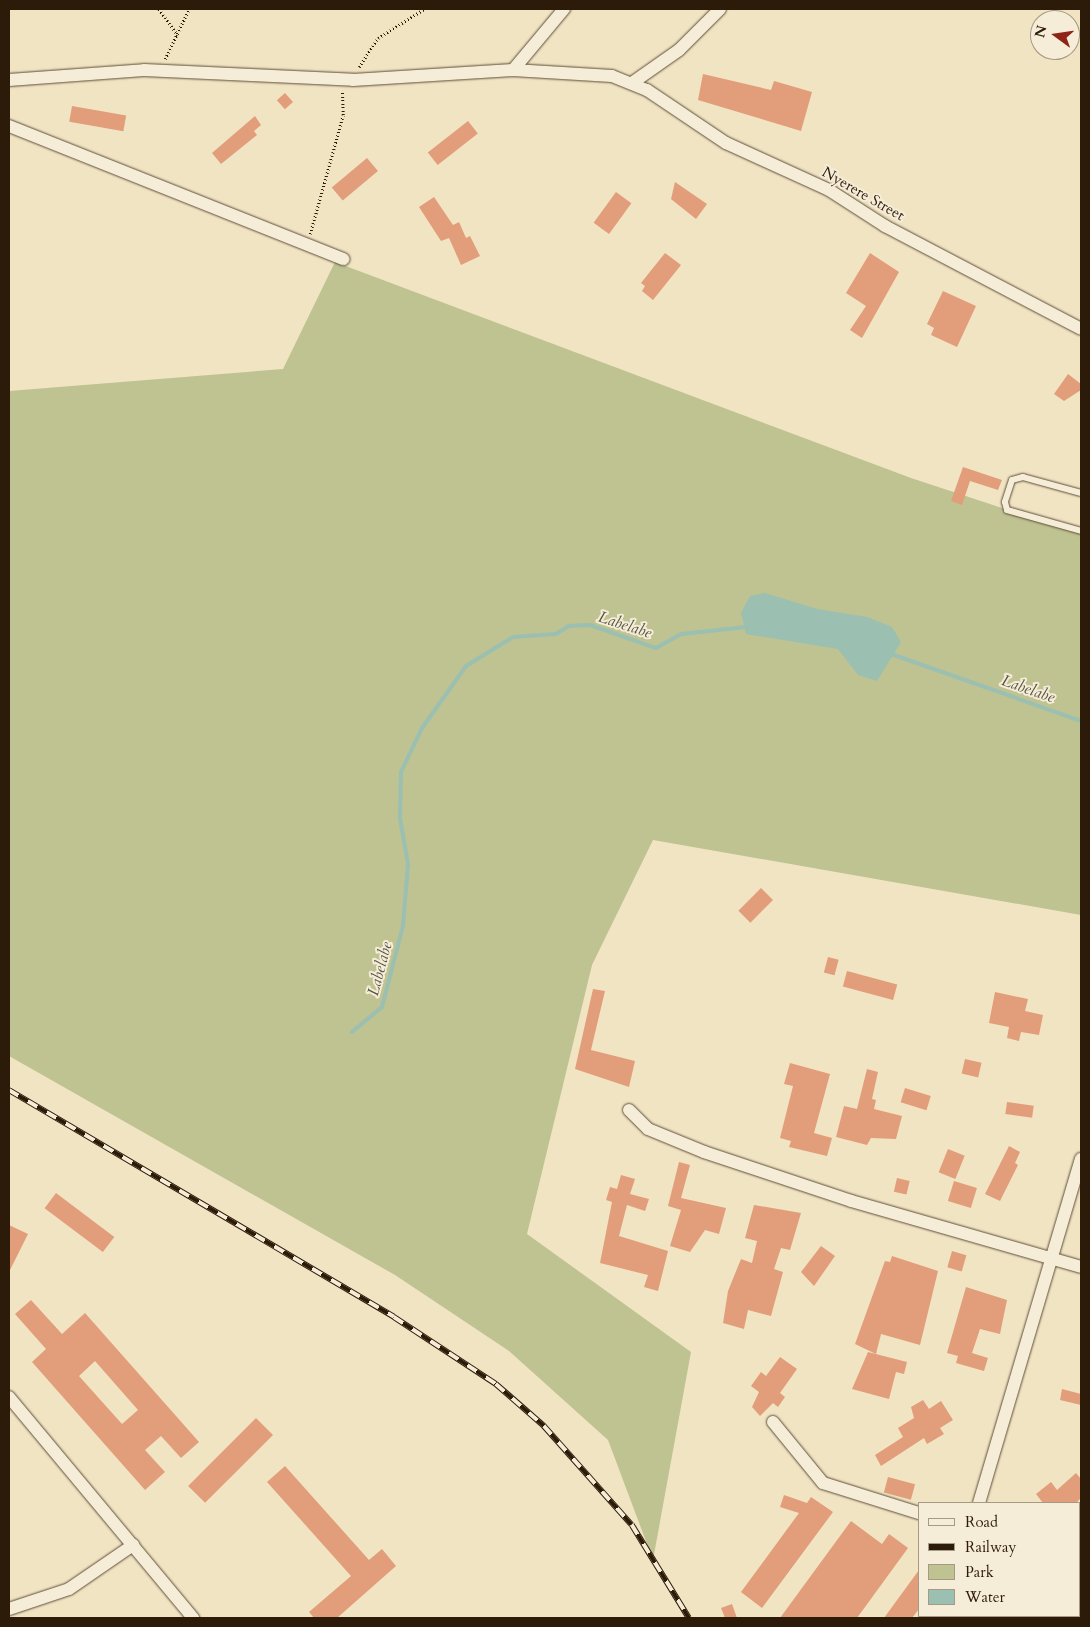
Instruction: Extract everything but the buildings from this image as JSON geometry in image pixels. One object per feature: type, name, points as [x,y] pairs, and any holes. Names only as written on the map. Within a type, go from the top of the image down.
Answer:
[{"type":"street","points":[[513,70],[564,9]]},
{"type":"street","points":[[9,80],[144,70],[347,79],[513,70],[575,71],[632,83],[679,50],[720,9]]},
{"type":"street","name":"Nyerere Street","points":[[632,83],[726,144],[829,190],[910,240],[1081,329]]},
{"type":"street","points":[[9,126],[344,259]]},
{"type":"street","points":[[629,1110],[648,1129],[704,1152],[851,1201],[1054,1258],[1081,1268]]},
{"type":"street","points":[[979,1502],[1054,1258],[1081,1159]]},
{"type":"street","points":[[9,1397],[193,1618]]},
{"type":"street","points":[[774,1422],[823,1483],[918,1513]]},
{"type":"street","points":[[9,1609],[69,1589],[133,1545]]},
{"type":"lane","points":[[1081,494],[1024,477],[1012,480],[1004,502],[1007,510],[1081,531]]},
{"type":"path","points":[[159,9],[178,35]]},
{"type":"path","points":[[144,70],[163,61],[178,35],[189,9]]},
{"type":"path","points":[[305,244],[343,115],[347,79],[378,38],[424,9]]},
{"type":"green space","points":[[335,262],[911,478],[1081,534],[1081,915],[653,840],[592,965],[527,1234],[691,1352],[653,1560],[608,1440],[509,1351],[395,1275],[9,1056],[9,391],[283,369]]},
{"type":"water","points":[[765,593],[817,609],[867,617],[892,627],[901,642],[877,681],[858,675],[838,649],[746,634],[741,613],[750,596]]},
{"type":"waterway","name":"Labelabe","points":[[352,1032],[382,1007],[403,926],[408,864],[400,818],[401,772],[422,728],[466,666],[513,637],[556,634],[569,626],[590,625],[656,648],[681,634],[747,627]]},
{"type":"waterway","name":"Labelabe","points":[[891,654],[1081,721]]},
{"type":"railway","points":[[9,1090],[394,1317],[496,1384],[544,1426],[632,1525],[689,1618]]}]
